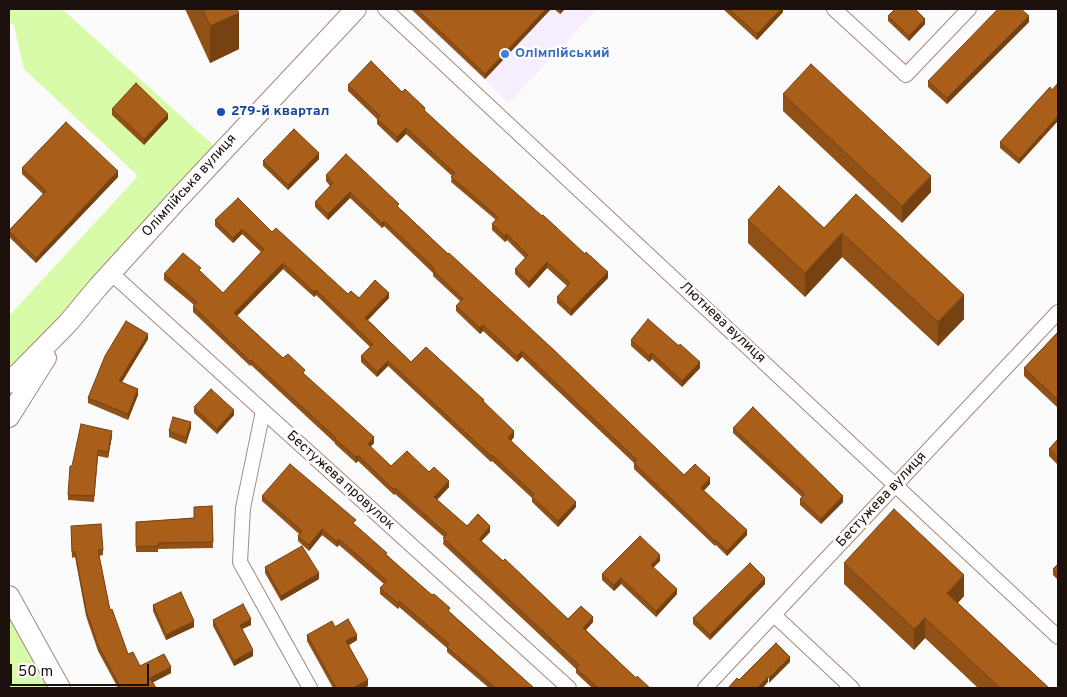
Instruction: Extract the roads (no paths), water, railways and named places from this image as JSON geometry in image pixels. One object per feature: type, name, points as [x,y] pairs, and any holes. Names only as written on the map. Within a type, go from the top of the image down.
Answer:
[{"type":"main road","name":"Олімпійська вулиця","points":[[9,383],[68,323],[111,273],[282,86],[356,9]]},
{"type":"main road","name":"Олімпійська вулиця","points":[[9,417],[68,323]]},
{"type":"main road","points":[[9,596],[60,688]]},
{"type":"street","name":"Лютнева вулиця","points":[[385,9],[1058,637]]},
{"type":"street","points":[[834,9],[906,75],[969,9]]},
{"type":"street","name":"Бестужева провулок","points":[[111,273],[569,688]]},
{"type":"street","name":"Бестужева вулиця","points":[[705,688],[1058,312]]},
{"type":"street","points":[[263,411],[243,508],[240,562],[310,688]]},
{"type":"street","points":[[774,615],[852,688]]},
{"type":"place","name":"Олімпійський","points":[[505,54]]},
{"type":"place","name":"279-й квартал","points":[[221,112]]}]
